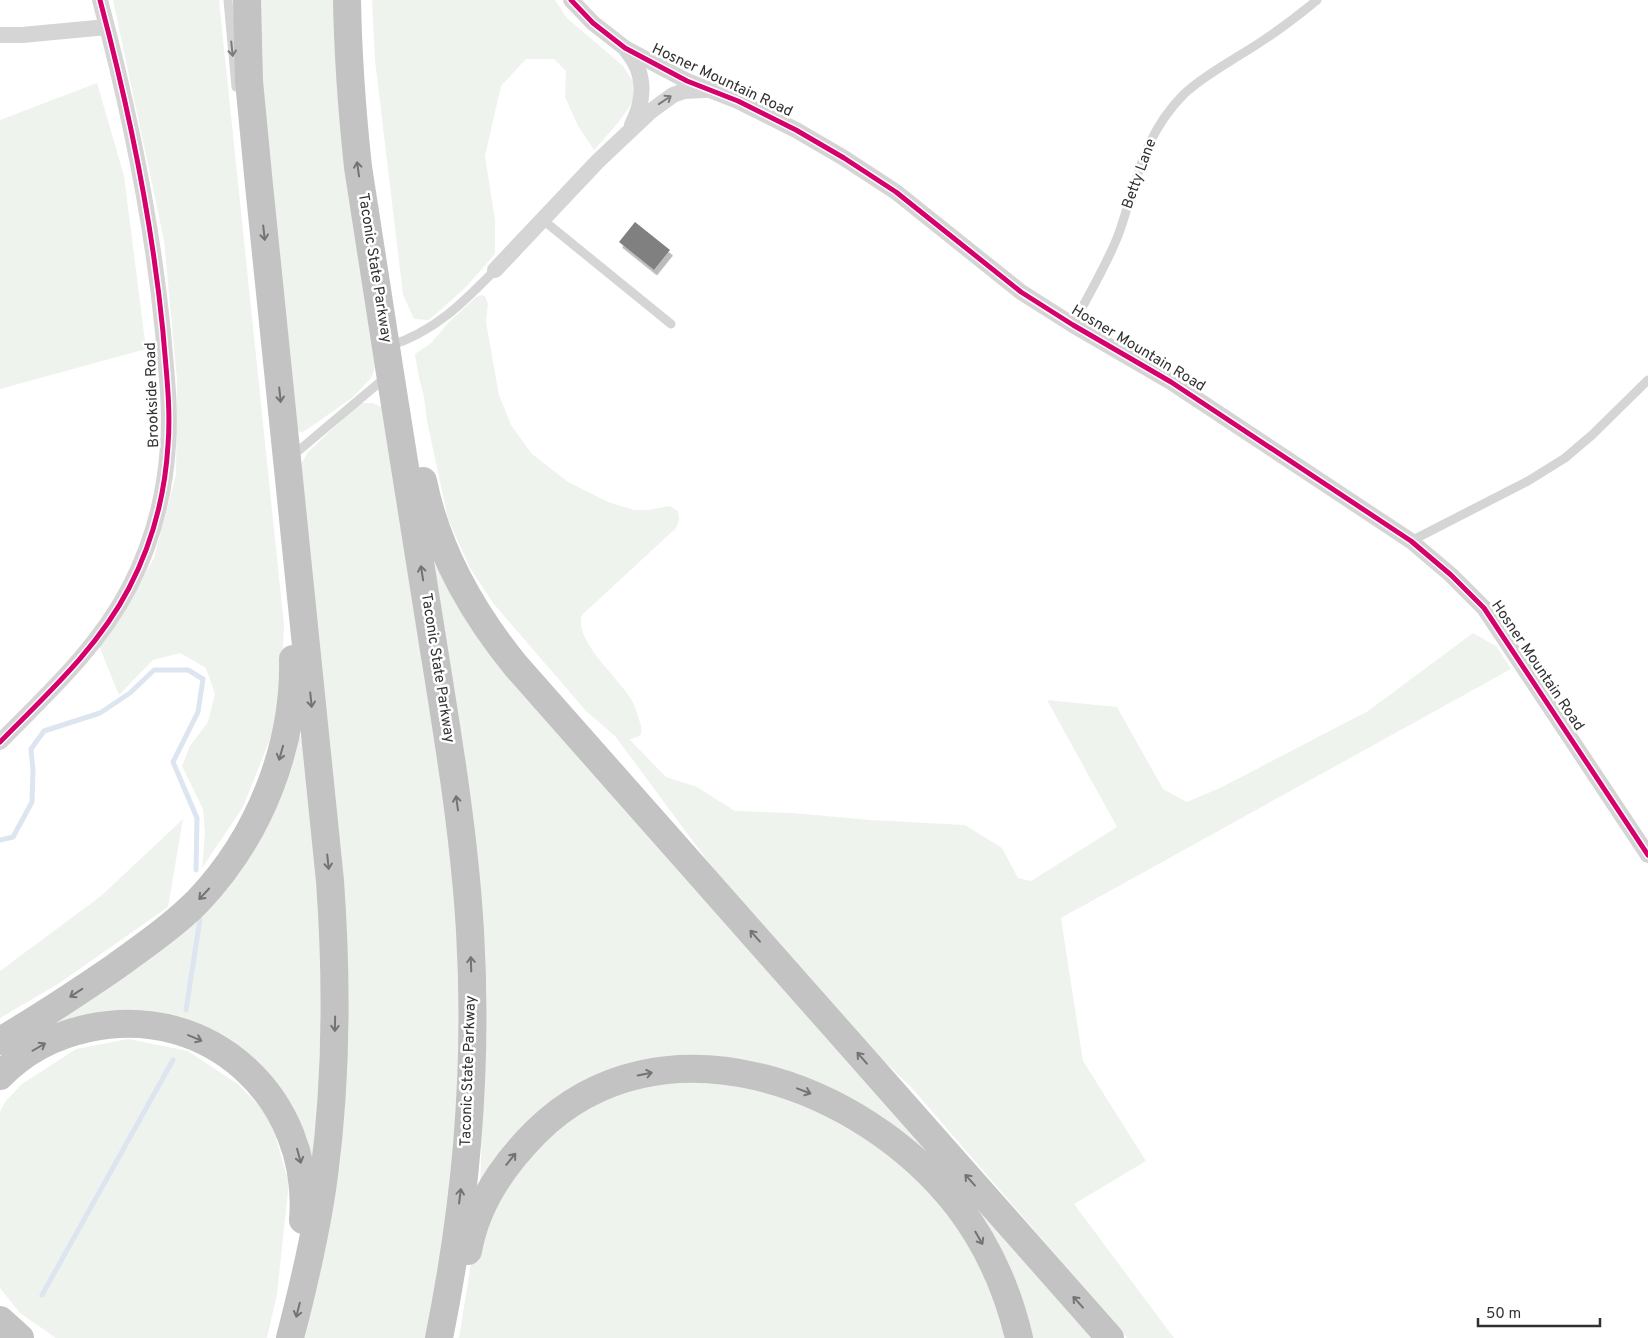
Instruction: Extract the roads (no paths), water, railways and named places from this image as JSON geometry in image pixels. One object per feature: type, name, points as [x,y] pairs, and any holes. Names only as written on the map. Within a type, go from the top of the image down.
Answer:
[{"type":"highway","points":[[247,0],[250,81],[259,185],[330,880],[334,940],[334,1059],[330,1127],[324,1176],[305,1282],[290,1338]]},
{"type":"highway","name":"Taconic State Parkway","points":[[347,0],[351,110],[358,167],[459,812],[470,930],[472,1036],[469,1108],[464,1166],[447,1297],[439,1338]]},
{"type":"highway","points":[[388,360],[411,421],[427,500],[440,537],[468,598],[498,644],[530,683],[1110,1338]]},
{"type":"highway","points":[[0,1042],[101,976],[151,941],[182,916],[224,871],[244,840],[261,807],[275,773],[284,741],[292,686],[293,643],[285,546],[287,460]]},
{"type":"highway","points":[[0,1076],[23,1056],[45,1043],[73,1032],[102,1026],[154,1025],[206,1042],[229,1056],[251,1074],[268,1093],[286,1121],[297,1149],[305,1194],[303,1226],[297,1254],[305,1282]]},
{"type":"highway","points":[[447,1297],[464,1269],[474,1223],[494,1183],[515,1154],[552,1118],[593,1091],[619,1080],[672,1069],[701,1069],[733,1072],[762,1078],[819,1097],[880,1130],[909,1154],[935,1179],[958,1206],[979,1238],[1006,1295],[1019,1338]]},
{"type":"highway","points":[[0,1320],[20,1338]]},
{"type":"street","name":"Brookside Road","points":[[0,742],[70,671],[104,629],[129,588],[149,542],[163,493],[169,444],[167,377],[160,303],[130,122],[100,0]]},
{"type":"street","name":"Hosner Mountain Road","points":[[571,0],[593,23],[625,48],[664,70],[796,130],[852,163],[896,192],[1022,292],[1072,325],[1171,382],[1411,541],[1451,574],[1484,608],[1648,855]]},
{"type":"street","points":[[0,35],[22,35],[107,27]]},
{"type":"street","points":[[625,48],[637,65],[642,87],[642,100],[628,132]]},
{"type":"street","points":[[495,270],[628,132],[663,100],[690,90],[710,91]]},
{"type":"lane","points":[[228,0],[238,99]]},
{"type":"lane","name":"Betty Lane","points":[[1072,325],[1118,235],[1140,164],[1152,136],[1173,107],[1207,75],[1241,55],[1317,0]]},
{"type":"lane","points":[[247,151],[259,185]]},
{"type":"lane","points":[[542,220],[671,324]]},
{"type":"lane","points":[[287,460],[410,339],[433,326],[469,296],[495,270]]},
{"type":"lane","points":[[1411,541],[1528,481],[1565,458],[1592,435],[1648,380]]},
{"type":"waterway","points":[[0,840],[13,837],[32,802],[33,771],[31,749],[44,731],[100,713],[130,693],[154,670],[188,670],[203,679],[198,712],[173,762],[197,818],[196,870]]},
{"type":"waterway","points":[[186,1010],[200,919]]},
{"type":"waterway","points":[[42,1295],[173,1060]]}]
